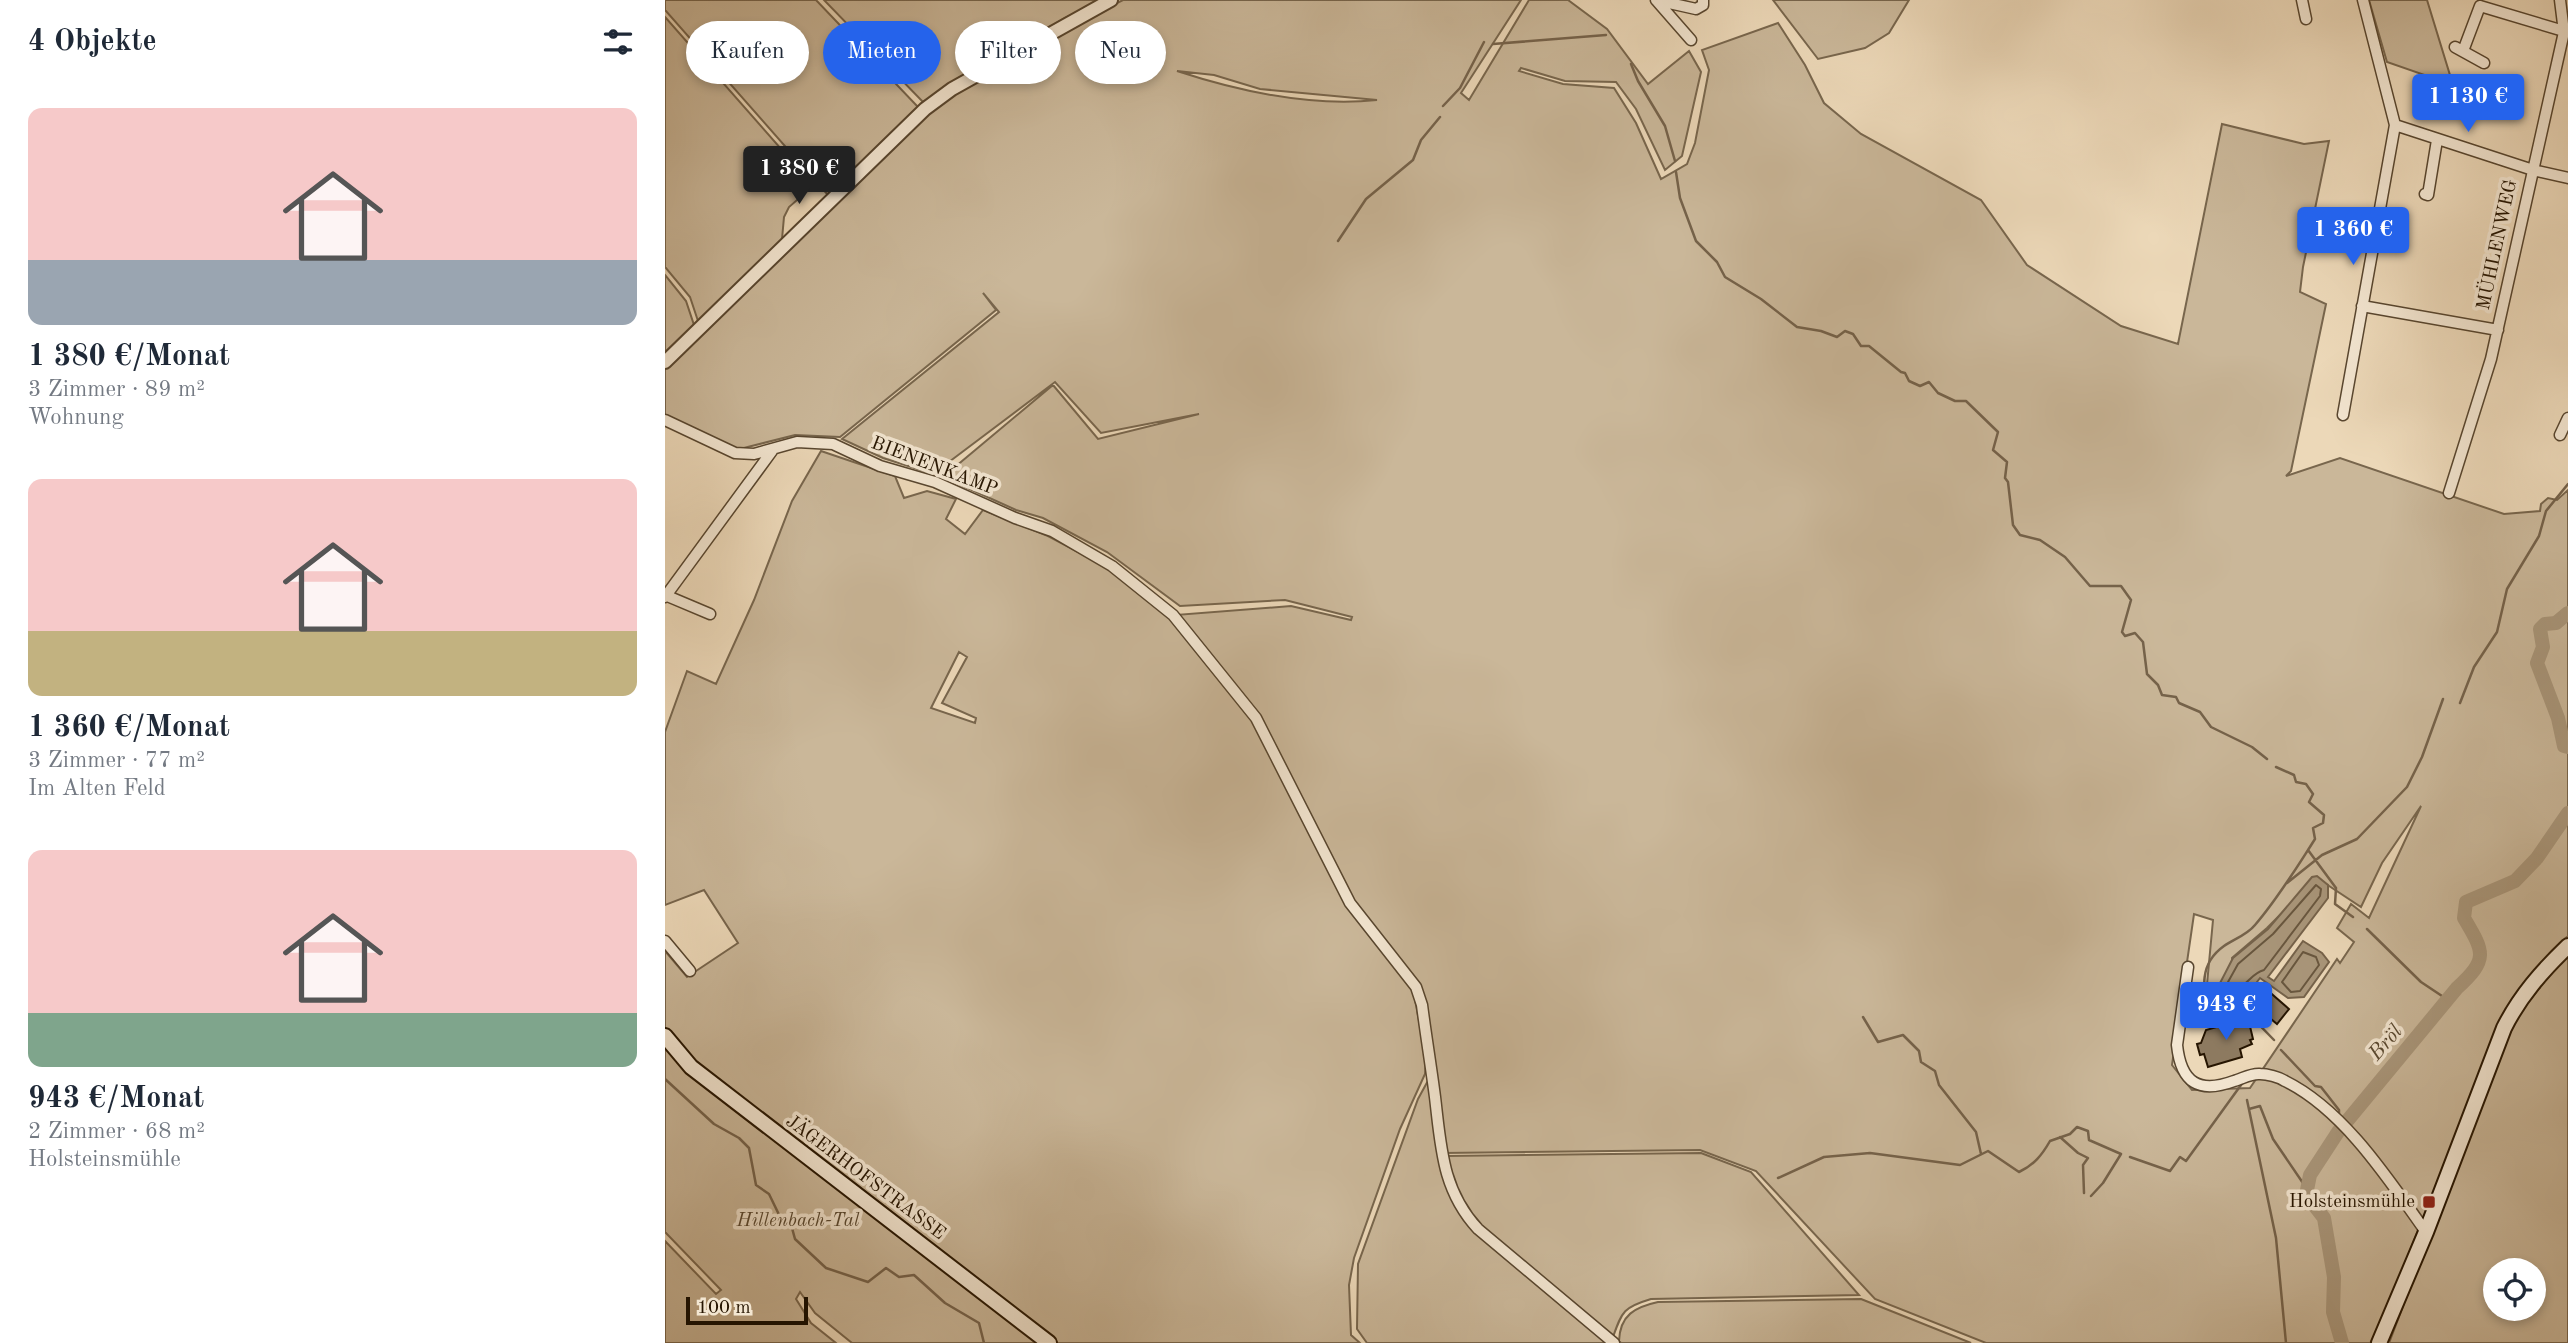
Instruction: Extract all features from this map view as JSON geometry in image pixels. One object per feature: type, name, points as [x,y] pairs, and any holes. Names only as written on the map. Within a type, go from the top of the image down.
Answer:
[{"type":"main road","points":[[2379,1343],[2426,1232],[2492,1057],[2515,1005],[2536,978],[2568,946]]},
{"type":"main road","name":"JÄGERHOFSTRASSE","points":[[665,1036],[691,1067],[1049,1343]]},
{"type":"street","points":[[665,362],[925,109],[952,89],[1111,0]]},
{"type":"street","points":[[1655,0],[1696,9],[1703,5],[1703,0]]},
{"type":"street","points":[[1655,0],[1691,40]]},
{"type":"street","points":[[2302,0],[2306,19]]},
{"type":"street","points":[[2343,415],[2395,125],[2363,0]]},
{"type":"street","name":"MÜHLENWEG","points":[[2449,493],[2498,330],[2566,32],[2560,0]]},
{"type":"street","points":[[2484,62],[2459,49],[2480,3],[2566,32]]},
{"type":"street","points":[[2395,125],[2533,170],[2568,178]]},
{"type":"street","points":[[2425,194],[2428,195],[2437,140]]},
{"type":"street","points":[[2362,306],[2498,330]]},
{"type":"street","points":[[2560,435],[2568,418]]},
{"type":"street","name":"BIENENKAMP","points":[[665,420],[735,453],[754,454],[797,442],[814,441],[833,444],[880,466],[936,482],[1015,518],[1052,531],[1112,566],[1173,615],[1256,718],[1350,903],[1416,987],[1422,1005],[1441,1154],[1454,1196],[1462,1211],[1487,1237],[1613,1343]]},
{"type":"street","points":[[710,614],[665,596],[772,451]]},
{"type":"street","points":[[665,941],[691,971]]},
{"type":"street","points":[[2188,967],[2178,1029],[2178,1056],[2194,1084],[2210,1087],[2259,1073],[2283,1079],[2351,1133],[2426,1232]]},
{"type":"green space","points":[[665,0],[816,0],[836,21],[823,21],[823,84],[896,84],[918,107],[828,195],[730,84],[809,84],[809,21],[686,21],[686,34],[665,10]]},
{"type":"green space","points":[[824,0],[1103,0],[1060,21],[955,21],[955,83],[923,102],[906,84],[941,84],[941,21],[844,21]]},
{"type":"green space","points":[[1123,0],[1521,0],[1461,93],[1469,100],[1529,0],[1568,0],[1607,29],[1648,84],[1689,51],[1701,72],[1682,156],[1665,170],[1636,109],[1616,82],[1565,81],[1521,68],[1519,71],[1563,84],[1614,88],[1636,123],[1661,179],[1687,164],[1695,143],[1709,70],[1702,50],[1778,23],[1805,65],[1824,103],[1861,134],[1981,200],[2027,265],[2121,326],[2178,344],[2222,124],[2304,144],[2329,141],[2300,292],[2326,304],[2291,471],[2286,476],[2340,458],[2504,514],[2540,511],[2541,504],[2548,498],[2557,500],[2568,490],[2568,936],[2552,951],[2533,977],[2424,1221],[2422,1220],[2379,1330],[2370,1343],[1986,1343],[1875,1299],[1756,1171],[1700,1150],[1444,1153],[1426,1007],[1353,902],[1261,721],[1175,615],[1291,606],[1351,620],[1352,617],[1285,600],[1180,606],[1107,552],[1043,518],[1016,510],[943,477],[1053,385],[1098,439],[1199,414],[1101,433],[1055,382],[933,474],[883,458],[842,439],[999,312],[983,293],[996,310],[840,437],[795,435],[736,450],[665,417],[665,366],[918,121],[942,103],[972,84],[1061,84],[1061,32],[1075,25],[1075,84],[1166,84],[1166,21],[1083,21]],"holes":[[[1177,71],[1214,75],[1260,89],[1377,100],[1326,101],[1276,96]],[[2421,806],[2369,918],[2351,904],[2337,928],[2354,942],[2340,963],[2337,959],[2250,1088],[2192,1090],[2172,1065],[2194,914],[2213,920],[2206,995],[2212,1009],[2233,965],[2232,958],[2267,928],[2317,878],[2361,907],[2382,863]]]},
{"type":"green space","points":[[1773,0],[1909,0],[1889,33],[1865,48],[1818,59]]},
{"type":"green space","points":[[2369,0],[2427,0],[2453,85],[2387,62]]},
{"type":"green space","points":[[665,17],[686,41],[686,84],[724,84],[812,187],[789,207],[784,217],[782,239],[699,324],[690,297],[665,267]]},
{"type":"green space","points":[[665,275],[686,301],[695,328],[665,356]]},
{"type":"green space","name":"Hillenbach-Tal","points":[[821,451],[895,476],[904,498],[927,491],[956,499],[946,519],[965,534],[983,510],[1048,536],[1101,564],[1173,618],[1256,723],[1346,905],[1413,989],[1426,1058],[1425,1074],[1400,1129],[1354,1258],[1349,1285],[1351,1335],[1360,1343],[852,1343],[815,1313],[800,1292],[796,1299],[811,1323],[836,1343],[665,1343],[665,1241],[716,1294],[721,1290],[665,1232],[665,951],[687,977],[738,943],[704,890],[665,905],[665,732],[687,671],[716,684],[754,600],[792,501]],"holes":[[[959,652],[967,657],[942,703],[976,718],[975,723],[931,708]]]},
{"type":"green space","points":[[2568,953],[2568,1343],[2389,1343],[2497,1060],[2520,1012]]},
{"type":"green space","points":[[1430,1077],[1442,1169],[1454,1203],[1463,1219],[1607,1343],[1367,1343],[1357,1329],[1358,1264],[1418,1099]]},
{"type":"green space","points":[[1701,1153],[1751,1172],[1859,1295],[1651,1299],[1625,1311],[1613,1337],[1482,1227],[1460,1201],[1445,1156]]},
{"type":"green space","points":[[1861,1299],[1971,1343],[1619,1341],[1622,1325],[1630,1314],[1658,1302]]},
{"type":"water","points":[[2317,876],[2328,885],[2328,898],[2268,977],[2274,981],[2303,941],[2322,953],[2329,962],[2304,997],[2288,998],[2260,978],[2250,991],[2237,997],[2229,996],[2219,985],[2233,958],[2268,929],[2312,877]]},
{"type":"building","points":[[2266,989],[2289,1009],[2277,1024],[2253,1004]]},
{"type":"building","points":[[2248,1018],[2253,1039],[2250,1040],[2252,1044],[2240,1049],[2242,1057],[2208,1067],[2197,1044],[2201,1043],[2206,1030]]},
{"type":"waterway","points":[[1493,44],[1606,35]]},
{"type":"waterway","points":[[1443,106],[1460,88],[1484,42]]},
{"type":"waterway","points":[[1631,64],[1665,126],[1675,161]]},
{"type":"waterway","points":[[1338,241],[1366,199],[1413,160],[1421,140],[1440,117]]},
{"type":"waterway","points":[[1676,172],[1680,198],[1696,241],[1717,262],[1725,277],[1761,299],[1797,327],[1837,337],[1845,331],[1853,334],[1861,346],[1869,346],[1905,373],[1909,381],[1920,386],[1929,382],[1938,393],[1955,401],[1966,401],[1998,432],[1993,450],[2007,462],[2005,478],[2008,482],[2013,525],[2020,535],[2040,540],[2065,557],[2090,586],[2121,586],[2131,600],[2122,632],[2125,636],[2135,633],[2143,642],[2147,674],[2158,685],[2162,695],[2176,697],[2179,703],[2200,712],[2211,727],[2252,747],[2267,759]]},
{"type":"waterway","points":[[2460,703],[2474,667],[2497,632],[2507,589],[2539,536],[2546,511],[2568,484]]},
{"type":"waterway","name":"Bröl","points":[[2568,613],[2556,623],[2545,624],[2540,629],[2543,647],[2537,663],[2558,718],[2564,746],[2568,747]]},
{"type":"waterway","points":[[2287,883],[2322,855],[2357,839],[2407,787],[2422,757],[2443,699]]},
{"type":"waterway","points":[[2276,767],[2294,775],[2296,782],[2306,784],[2313,794],[2309,802],[2324,815],[2323,823],[2313,828],[2315,839],[2308,850],[2336,888],[2335,904],[2353,917]]},
{"type":"waterway","name":"Bröl","points":[[2342,1343],[2333,1312],[2334,1277],[2324,1218],[2306,1195],[2310,1175],[2338,1132],[2479,962],[2479,947],[2464,918],[2466,902],[2515,881],[2537,858],[2568,813]]},
{"type":"waterway","points":[[2213,1013],[2204,986],[2210,960],[2224,946],[2255,925],[2308,850]]},
{"type":"waterway","points":[[2367,929],[2421,982],[2448,1000]]},
{"type":"waterway","points":[[2239,1004],[2274,1040]]},
{"type":"waterway","points":[[1863,1017],[1878,1042],[1903,1035],[1919,1051],[1921,1062],[1935,1071],[1939,1085],[1976,1132],[1981,1154]]},
{"type":"waterway","points":[[2281,1050],[2315,1086],[2321,1087],[2339,1110],[2339,1116]]},
{"type":"waterway","points":[[665,1079],[714,1124],[739,1138],[749,1148],[756,1185],[769,1194],[784,1225],[792,1228],[795,1239],[826,1268],[868,1282],[886,1268],[899,1277],[914,1275],[945,1303],[979,1323],[984,1343]]},
{"type":"waterway","points":[[2130,1157],[2170,1171],[2180,1157],[2186,1161],[2241,1085]]},
{"type":"waterway","points":[[2247,1100],[2276,1238],[2286,1343]]},
{"type":"waterway","points":[[2249,1109],[2260,1106],[2273,1139],[2307,1189]]},
{"type":"waterway","points":[[1778,1178],[1824,1157],[1870,1153],[1960,1165],[1988,1151],[2019,1172],[2037,1159],[2050,1141],[2070,1134],[2077,1127],[2088,1131],[2089,1140],[2121,1154],[2103,1183],[2091,1196]]},
{"type":"waterway","points":[[2060,1137],[2088,1158],[2083,1165],[2084,1193]]},
{"type":"place","name":"Holsteinsmühle","points":[[2429,1202]]}]
